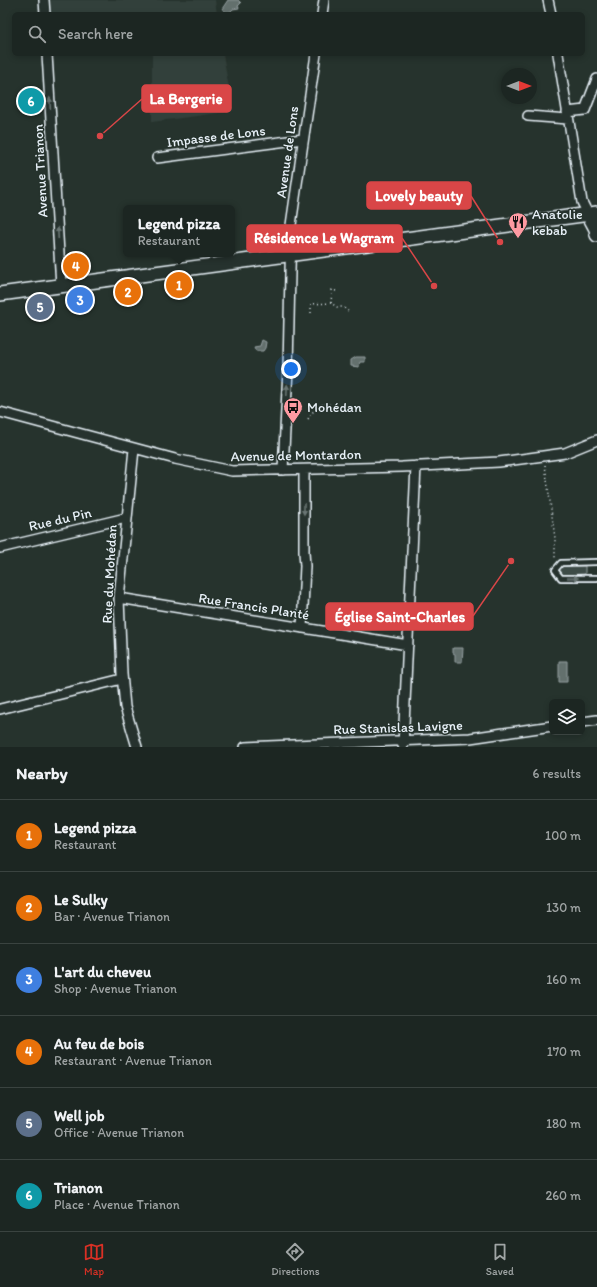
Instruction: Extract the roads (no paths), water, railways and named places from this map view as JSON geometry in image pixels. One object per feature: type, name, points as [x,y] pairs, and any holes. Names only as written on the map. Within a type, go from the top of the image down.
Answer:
[{"type":"main road","points":[[0,294],[592,213],[597,235]]},
{"type":"street","points":[[44,0],[45,12]]},
{"type":"street","points":[[322,12],[324,0]]},
{"type":"street","points":[[548,0],[551,12]]},
{"type":"street","name":"Avenue Trianon","points":[[47,56],[61,286]]},
{"type":"street","name":"Avenue de Lons","points":[[284,470],[291,224],[316,56]]},
{"type":"street","points":[[558,56],[582,202],[592,213]]},
{"type":"street","points":[[528,116],[568,115],[585,110],[597,79]]},
{"type":"street","name":"Impasse de Lons","points":[[157,158],[303,139]]},
{"type":"street","name":"Avenue de Montardon","points":[[0,412],[134,449],[232,472],[499,462],[564,453],[597,440]]},
{"type":"street","name":"Rue du Mohédan","points":[[134,449],[119,598],[122,679],[127,715],[136,747]]},
{"type":"street","points":[[403,744],[416,466]]},
{"type":"street","points":[[302,628],[305,566],[304,470]]},
{"type":"street","name":"Rue du Pin","points":[[0,548],[126,518]]},
{"type":"street","name":"Rue Francis Planté","points":[[119,598],[408,645]]},
{"type":"street","points":[[0,709],[122,679]]},
{"type":"street","points":[[585,722],[597,720]]},
{"type":"street","name":"Rue Stanislas Lavigne","points":[[245,747],[403,744],[470,738],[549,726]]},
{"type":"lane","points":[[597,562],[561,563],[555,570],[561,578],[597,578]]},
{"type":"place","name":"Trianon","points":[[31,101]]},
{"type":"place","name":"La Bergerie","points":[[100,136]]},
{"type":"place","name":"Anatolie kebab","points":[[518,239]]},
{"type":"place","name":"Lovely beauty","points":[[500,242]]},
{"type":"place","name":"Au feu de bois","points":[[76,266]]},
{"type":"place","name":"Legend pizza","points":[[179,285]]},
{"type":"place","name":"Résidence Le Wagram","points":[[434,286]]},
{"type":"place","name":"Le Sulky","points":[[128,292]]},
{"type":"place","name":"L'art du cheveu","points":[[80,300]]},
{"type":"place","name":"Well job","points":[[40,307]]},
{"type":"place","name":"Mohédan","points":[[293,424]]},
{"type":"place","name":"Église Saint-Charles","points":[[511,561]]}]
